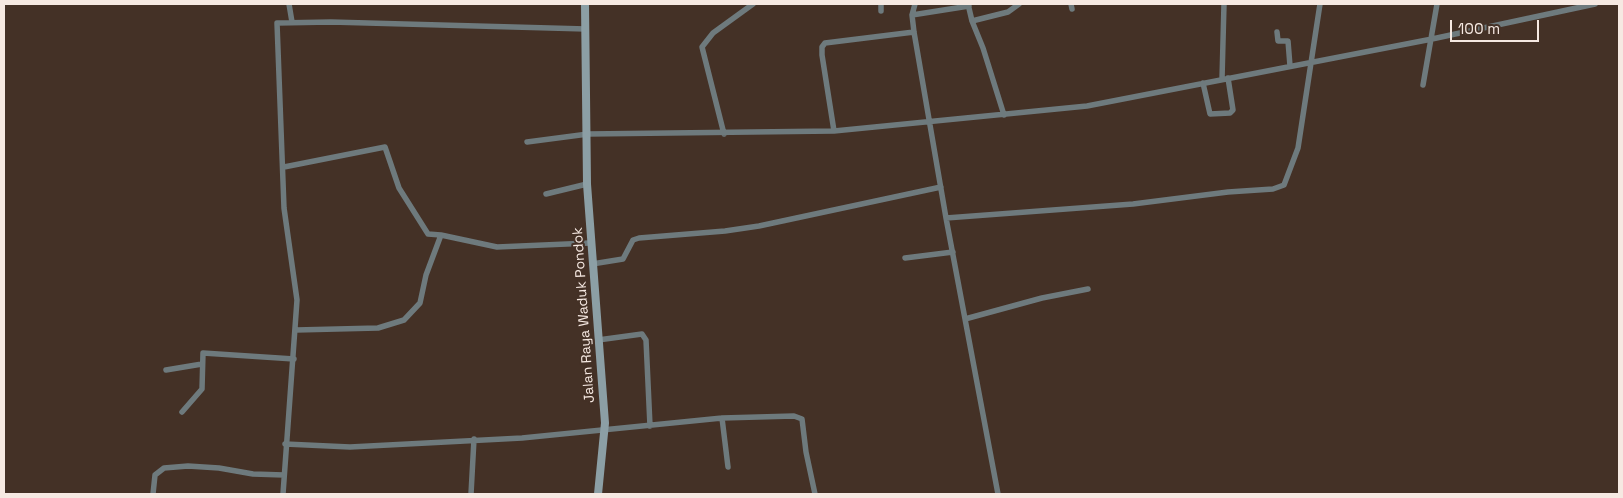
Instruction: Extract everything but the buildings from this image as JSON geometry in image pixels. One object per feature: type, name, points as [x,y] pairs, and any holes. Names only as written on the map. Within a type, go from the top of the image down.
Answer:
[{"type":"street","points":[[289,4],[292,22]]},
{"type":"street","name":"Jalan Raya Waduk Pondok","points":[[585,4],[588,134],[587,184],[605,430],[598,494]]},
{"type":"street","points":[[724,134],[702,47],[713,33],[754,4]]},
{"type":"street","points":[[881,4],[881,11]]},
{"type":"street","points":[[915,4],[912,15],[914,32],[946,218],[998,494]]},
{"type":"street","points":[[972,21],[1008,12],[1019,4]]},
{"type":"street","points":[[1203,83],[1210,114],[1230,113],[1234,110],[1225,79],[1224,4]]},
{"type":"street","points":[[946,218],[1133,204],[1279,188],[1287,181],[1298,148],[1313,63],[1320,4]]},
{"type":"street","points":[[1423,85],[1437,4]]},
{"type":"street","points":[[526,142],[588,134],[724,134],[834,131],[1004,116],[1087,106],[1313,63],[1595,4]]},
{"type":"street","points":[[912,15],[968,5],[1004,116]]},
{"type":"street","points":[[283,494],[285,444],[294,359],[297,300],[284,208],[284,167],[277,23],[332,22],[586,29]]},
{"type":"street","points":[[834,131],[822,54],[822,47],[825,42],[914,32]]},
{"type":"street","points":[[1277,32],[1278,40],[1288,41],[1290,66]]},
{"type":"street","points":[[284,167],[385,147],[399,188],[428,234],[498,247],[590,242]]},
{"type":"street","points":[[546,194],[587,184]]},
{"type":"street","points":[[592,264],[623,258],[633,240],[639,238],[726,232],[941,187]]},
{"type":"street","points":[[296,330],[378,328],[404,320],[420,304],[426,274],[441,235]]},
{"type":"street","points":[[905,258],[953,252]]},
{"type":"street","points":[[965,319],[1042,298],[1088,289]]},
{"type":"street","points":[[598,340],[642,334],[646,340],[650,426]]},
{"type":"street","points":[[182,412],[202,389],[204,383],[202,355],[206,353],[294,359]]},
{"type":"street","points":[[166,370],[202,364]]},
{"type":"street","points":[[285,444],[350,447],[474,439],[522,438],[722,418],[800,417],[815,494]]},
{"type":"street","points":[[722,418],[728,468]]},
{"type":"street","points":[[471,494],[474,439]]},
{"type":"street","points":[[153,494],[155,475],[164,468],[188,466],[219,468],[253,474],[284,475]]}]
